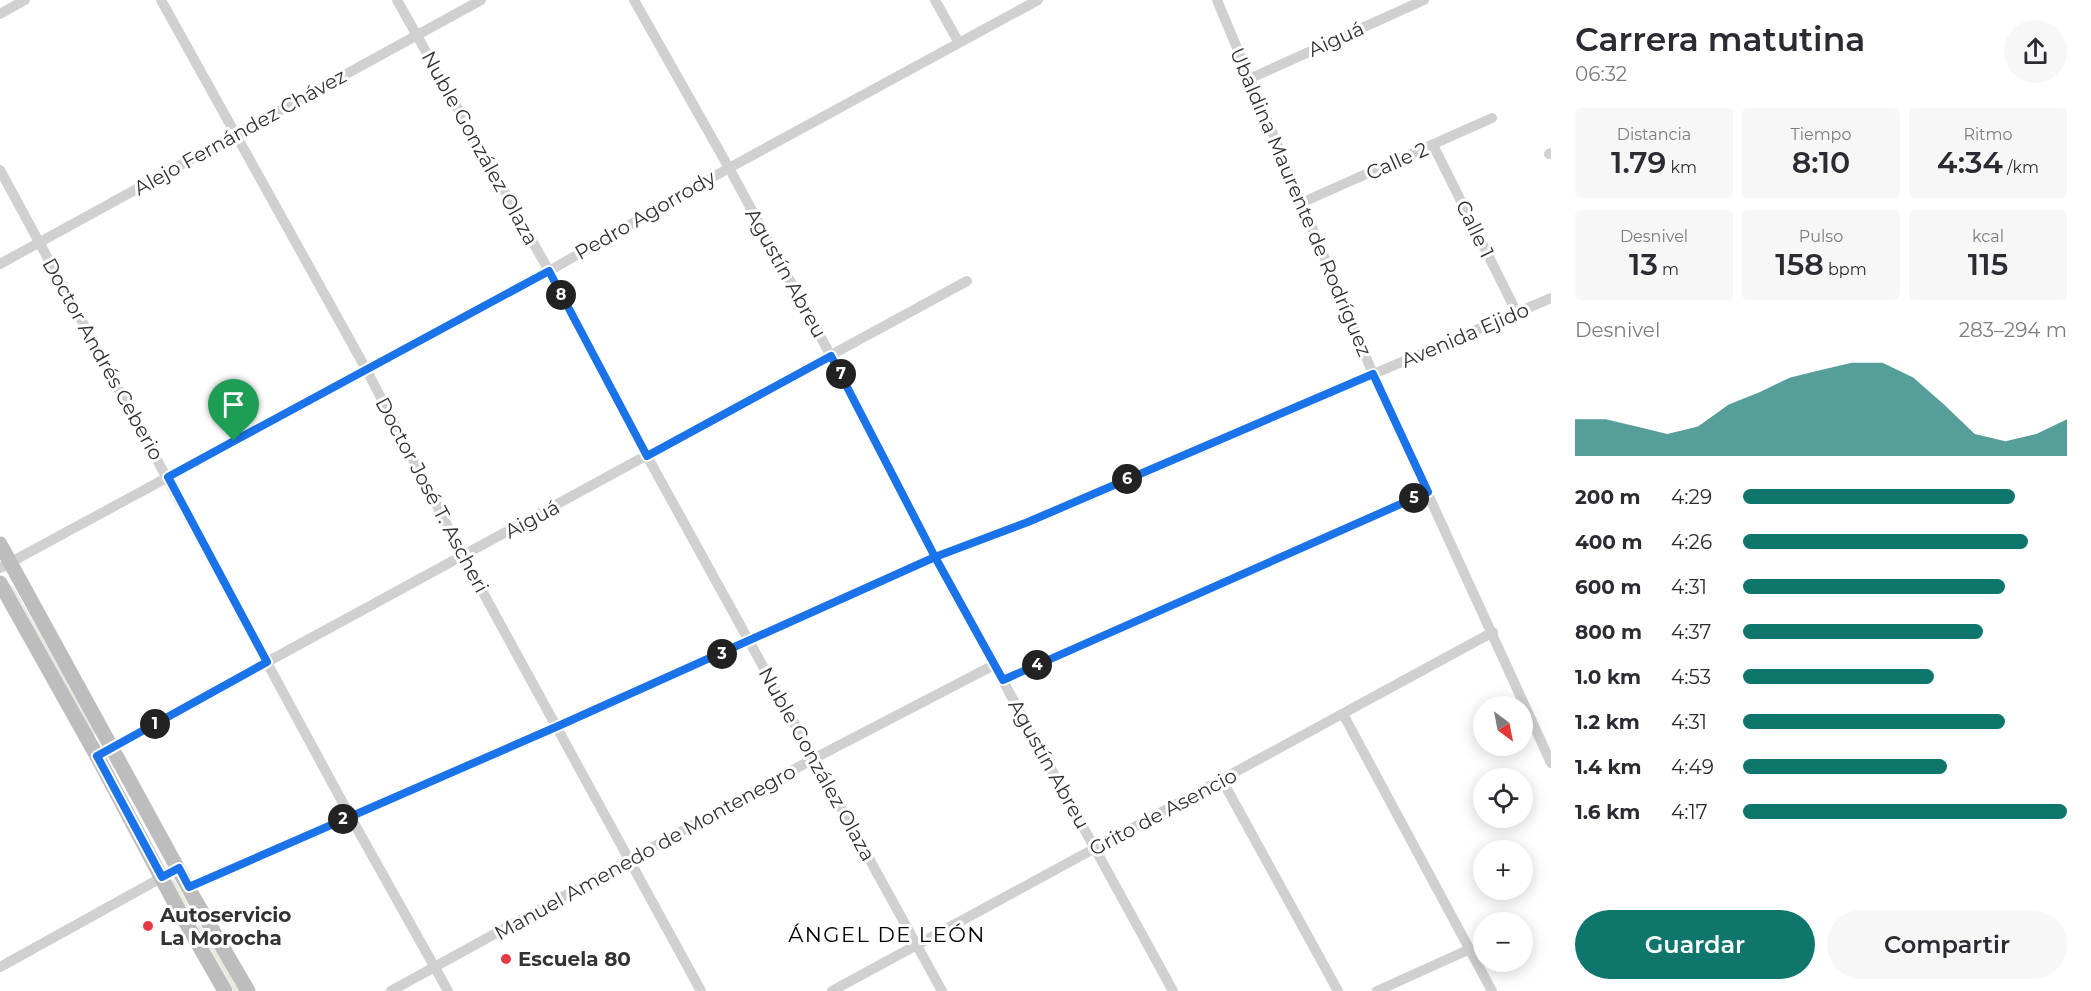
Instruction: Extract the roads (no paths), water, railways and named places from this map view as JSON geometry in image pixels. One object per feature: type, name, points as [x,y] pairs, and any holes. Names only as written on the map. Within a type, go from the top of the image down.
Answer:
[{"type":"main road","points":[[0,544],[5,566],[113,747],[248,991]]},
{"type":"main road","points":[[0,583],[225,991]]},
{"type":"street","points":[[0,14],[25,0]]},
{"type":"street","name":"Doctor José T. Ascheri","points":[[161,0],[366,369],[463,556],[700,991]]},
{"type":"street","name":"Nuble González Olaza","points":[[397,0],[549,271],[647,456],[942,991]]},
{"type":"street","name":"Alejo Fernández Chávez","points":[[0,264],[481,0]]},
{"type":"street","name":"Agustín Abreu","points":[[634,0],[729,168],[831,356],[935,557],[1173,991]]},
{"type":"street","points":[[935,0],[959,43]]},
{"type":"street","name":"Pedro Agorrody","points":[[5,566],[549,271],[729,168],[1038,0]]},
{"type":"street","name":"Ubaldina Maurente de Rodríguez","points":[[1216,0],[1373,374],[1551,763]]},
{"type":"street","name":"Aiguá","points":[[1249,79],[1424,0]]},
{"type":"street","name":"Calle 2","points":[[1301,204],[1492,118]]},
{"type":"street","name":"Calle 1","points":[[1433,144],[1517,313]]},
{"type":"street","name":"Doctor Andrés Ceberio","points":[[0,170],[448,991]]},
{"type":"street","name":"Aiguá","points":[[97,756],[967,281]]},
{"type":"street","name":"Avenida Ejido","points":[[189,887],[750,642],[935,557],[1028,522],[1551,298]]},
{"type":"street","points":[[1003,680],[1428,492]]},
{"type":"street","name":"Grito de Asencio","points":[[832,991],[1493,632]]},
{"type":"street","name":"Manuel Amenedo de Montenegro","points":[[392,991],[813,759],[994,665]]},
{"type":"street","points":[[1343,714],[1492,991]]},
{"type":"street","points":[[1222,780],[1338,991]]},
{"type":"street","points":[[0,967],[179,868]]},
{"type":"street","points":[[1377,991],[1470,949]]},
{"type":"place","name":"Autoservicio La Morocha","points":[[148,926]]},
{"type":"place","name":"Escuela 80","points":[[506,959]]},
{"type":"district","name":"ÁNGEL DE LEÓN","points":[[887,935]]}]
